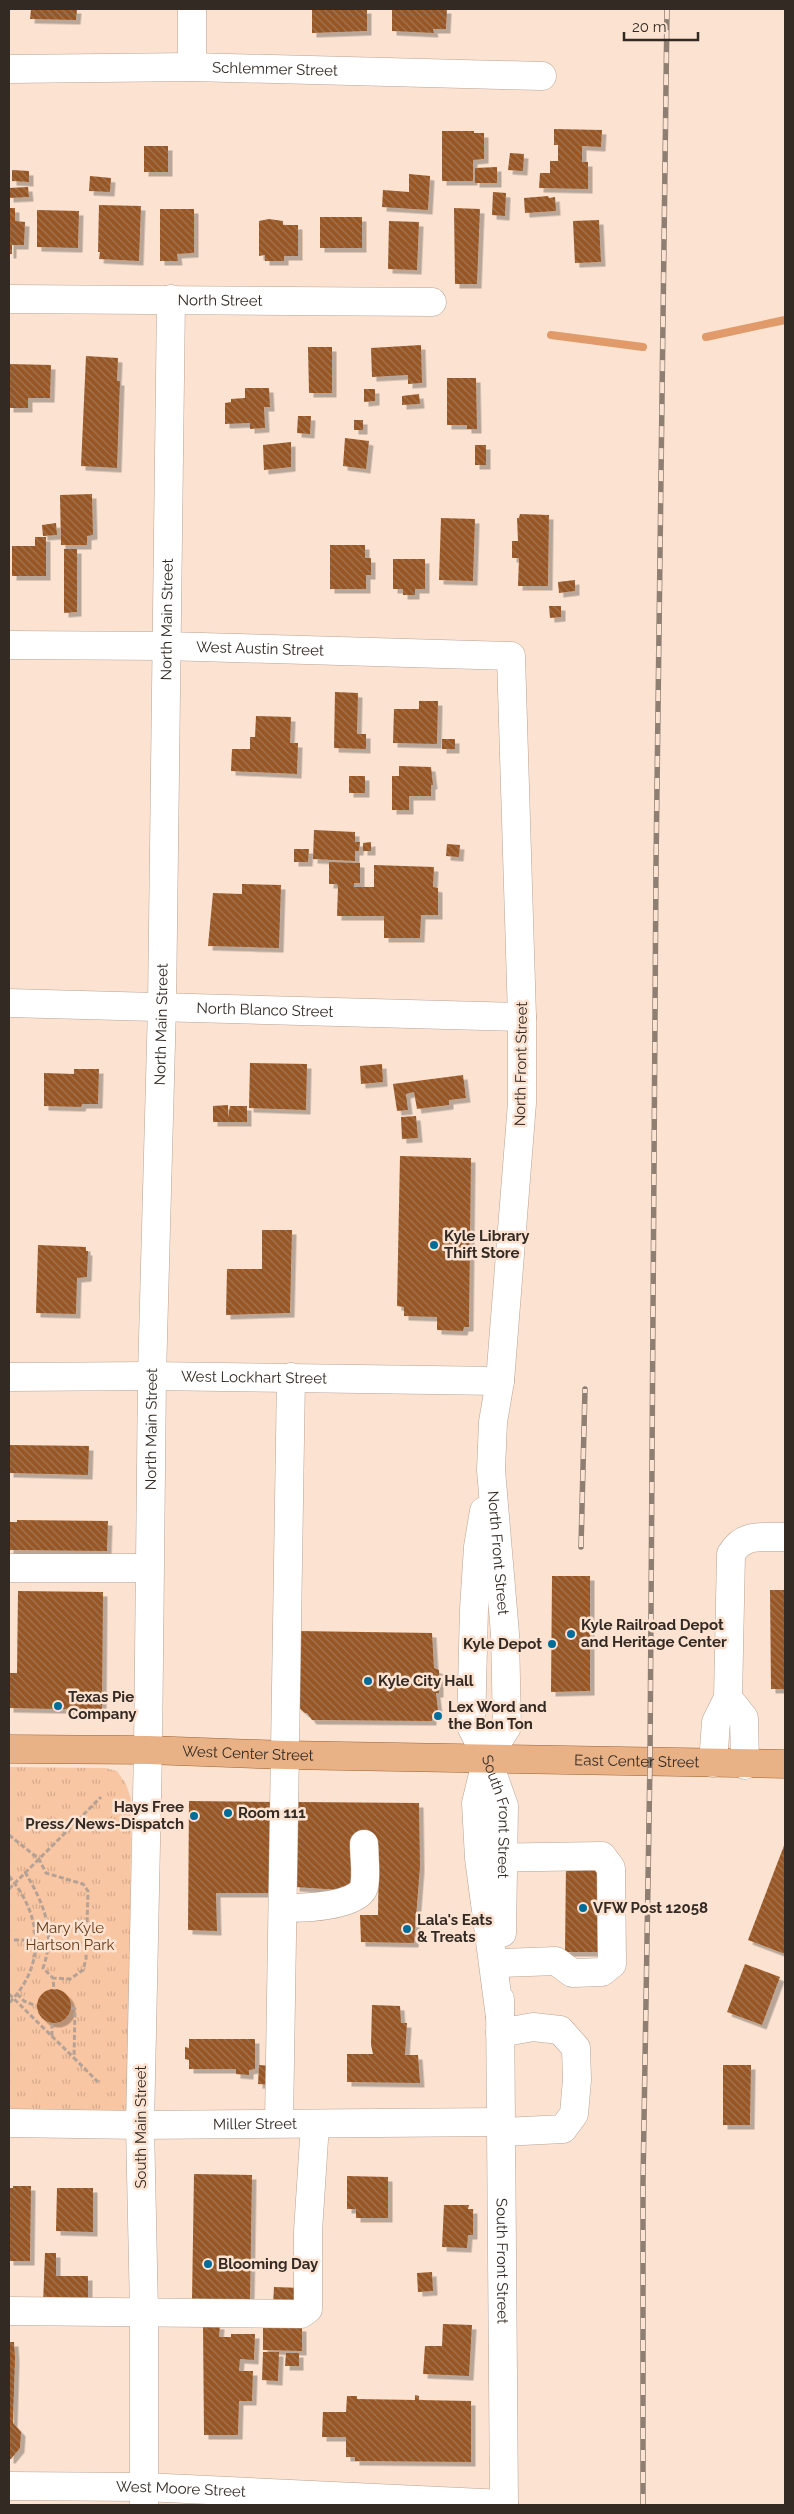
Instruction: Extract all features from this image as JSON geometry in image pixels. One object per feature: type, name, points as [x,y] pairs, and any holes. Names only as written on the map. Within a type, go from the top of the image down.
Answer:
[{"type":"main road","name":"West Center Street","points":[[9,1750],[148,1750],[285,1755],[488,1758]]},
{"type":"main road","name":"East Center Street","points":[[488,1758],[745,1765],[785,1764]]},
{"type":"street","points":[[192,9],[192,67]]},
{"type":"street","name":"Schlemmer Street","points":[[9,69],[192,67],[542,76]]},
{"type":"street","name":"North Street","points":[[9,299],[432,302]]},
{"type":"street","name":"North Main Street","points":[[148,1750],[148,1568],[162,1006],[171,299]]},
{"type":"street","name":"West Austin Street","points":[[9,645],[166,646],[511,656]]},
{"type":"street","name":"North Front Street","points":[[488,1758],[471,1726],[474,1609],[478,1547],[491,1470],[493,1422],[500,1381],[522,1104],[522,1017],[511,656]]},
{"type":"street","name":"North Blanco Street","points":[[9,1003],[522,1017]]},
{"type":"street","name":"West Lockhart Street","points":[[9,1377],[291,1377],[500,1381]]},
{"type":"street","points":[[280,2124],[291,1377]]},
{"type":"street","points":[[713,1764],[716,1722],[728,1698],[731,1554],[738,1543],[748,1538],[785,1537]]},
{"type":"street","points":[[9,1568],[148,1568]]},
{"type":"street","points":[[728,1698],[744,1718],[745,1765]]},
{"type":"street","name":"South Main Street","points":[[144,2496],[144,2312],[140,2125],[148,1750]]},
{"type":"street","name":"South Front Street","points":[[488,1758],[476,1804],[492,1858],[501,1963],[504,2505]]},
{"type":"street","points":[[284,1908],[307,1908],[334,1904],[359,1895],[364,1888],[364,1844]]},
{"type":"street","points":[[492,1858],[602,1856],[612,1868],[612,1964],[602,1972],[572,1973],[556,1961],[501,1963]]},
{"type":"street","name":"South Front Street","points":[[492,1858],[500,2025]]},
{"type":"street","name":"Miller Street","points":[[9,2123],[140,2125],[315,2124],[563,2129],[574,2114],[577,2080],[576,2048],[560,2030],[500,2025]]},
{"type":"street","points":[[9,2311],[301,2314],[308,2309],[308,2232],[315,2124]]},
{"type":"street","name":"West Moore Street","points":[[9,2486],[144,2496],[504,2505]]},
{"type":"path","points":[[9,1889],[101,1798]]},
{"type":"path","points":[[9,1835],[39,1859],[46,1873],[83,1884],[88,1891],[86,1959],[83,1970],[70,1979],[53,1978]]},
{"type":"path","points":[[25,1872],[44,1905],[49,1931],[48,1952],[43,1968],[53,1978],[54,1990]]},
{"type":"path","points":[[9,1876],[28,1903],[35,1928],[30,1969],[9,2003]]},
{"type":"path","points":[[14,1940],[35,1940]]},
{"type":"path","points":[[9,1994],[98,2082]]},
{"type":"path","points":[[16,1994],[31,2005],[36,2006]]},
{"type":"path","points":[[71,2008],[75,2009],[74,2058]]},
{"type":"path","points":[[52,2022],[52,2037]]},
{"type":"green space","name":"Mary Kyle Hartson Park","points":[[9,1767],[105,1768],[117,1771],[126,1784],[131,1799],[130,2105],[125,2111],[9,2112]]},
{"type":"building","points":[[31,9],[77,9],[76,20],[30,19]]},
{"type":"building","points":[[312,9],[367,9],[367,31],[312,33]]},
{"type":"building","points":[[392,9],[447,9],[446,29],[433,29],[434,33],[392,31]]},
{"type":"building","points":[[554,129],[602,130],[601,147],[582,146],[582,162],[588,162],[588,189],[539,188],[540,173],[550,173],[550,161],[558,161],[558,145],[554,145]]},
{"type":"building","points":[[442,131],[474,131],[474,133],[484,133],[484,159],[473,160],[473,181],[442,181]]},
{"type":"building","points":[[144,146],[168,146],[168,172],[144,172]]},
{"type":"building","points":[[510,153],[524,154],[523,171],[508,170]]},
{"type":"building","points":[[497,167],[497,183],[475,183],[475,168]]},
{"type":"building","points":[[12,170],[29,171],[29,182],[12,181]]},
{"type":"building","points":[[409,174],[430,176],[428,210],[382,207],[383,190],[409,192]]},
{"type":"building","points":[[90,176],[111,178],[110,192],[89,191]]},
{"type":"building","points":[[28,187],[29,197],[9,198],[9,188]]},
{"type":"building","points":[[493,192],[506,193],[505,216],[492,215]]},
{"type":"building","points":[[548,196],[549,198],[555,197],[556,211],[525,213],[524,198]]},
{"type":"building","points":[[99,205],[141,206],[139,261],[99,259]]},
{"type":"building","points":[[9,208],[15,208],[15,221],[25,222],[24,245],[12,245],[12,254],[9,254]]},
{"type":"building","points":[[454,208],[480,209],[477,284],[455,284]]},
{"type":"building","points":[[160,209],[194,209],[194,253],[177,254],[178,261],[160,261]]},
{"type":"building","points":[[37,210],[79,211],[78,248],[37,247]]},
{"type":"building","points":[[320,217],[362,217],[362,248],[320,248]]},
{"type":"building","points":[[269,219],[283,221],[283,225],[298,225],[298,256],[284,256],[284,261],[265,261],[265,255],[259,256],[259,221]]},
{"type":"building","points":[[599,220],[601,262],[575,263],[573,221]]},
{"type":"building","points":[[389,221],[419,222],[417,270],[388,269]]},
{"type":"building","points":[[421,345],[422,383],[408,384],[408,375],[372,377],[371,348]]},
{"type":"building","points":[[308,347],[332,347],[332,393],[309,393]]},
{"type":"building","points":[[86,356],[118,358],[117,381],[120,381],[117,468],[81,466]]},
{"type":"building","points":[[9,364],[51,365],[50,398],[28,398],[28,408],[9,408]]},
{"type":"building","points":[[447,378],[476,378],[477,429],[467,429],[467,425],[447,425]]},
{"type":"building","points":[[245,388],[269,388],[270,407],[264,407],[265,428],[250,429],[250,423],[225,424],[225,403],[231,402],[231,399],[245,398]]},
{"type":"building","points":[[364,389],[375,389],[375,401],[364,402]]},
{"type":"building","points":[[419,394],[420,404],[402,405],[402,396]]},
{"type":"building","points":[[298,416],[311,416],[310,434],[297,433]]},
{"type":"building","points":[[354,420],[363,420],[363,430],[354,430]]},
{"type":"building","points":[[345,438],[369,441],[366,469],[343,466]]},
{"type":"building","points":[[291,442],[291,467],[264,470],[263,445]]},
{"type":"building","points":[[475,445],[486,445],[486,465],[475,465]]},
{"type":"building","points":[[92,494],[93,535],[87,536],[87,545],[61,545],[60,495]]},
{"type":"building","points":[[520,514],[549,515],[548,586],[518,586],[519,558],[512,558],[512,541],[518,541],[517,518],[519,518]]},
{"type":"building","points":[[441,518],[475,519],[473,581],[439,580]]},
{"type":"building","points":[[56,523],[57,535],[43,536],[42,525]]},
{"type":"building","points":[[35,537],[46,537],[46,576],[12,576],[12,546],[35,546]]},
{"type":"building","points":[[330,545],[365,545],[365,558],[371,558],[371,575],[366,575],[366,589],[330,589]]},
{"type":"building","points":[[64,549],[77,549],[77,612],[64,613]]},
{"type":"building","points":[[393,559],[425,559],[425,589],[415,589],[415,595],[403,595],[403,589],[393,589]]},
{"type":"building","points":[[575,580],[575,591],[559,593],[558,582]]},
{"type":"building","points":[[549,606],[561,606],[561,617],[550,618]]},
{"type":"building","points":[[335,692],[358,693],[357,734],[366,734],[366,749],[334,748]]},
{"type":"building","points":[[419,701],[438,701],[437,744],[393,743],[394,709],[419,709]]},
{"type":"building","points":[[256,716],[291,717],[290,743],[298,743],[297,774],[231,771],[232,749],[250,749],[250,737],[255,737]]},
{"type":"building","points":[[442,739],[455,739],[455,749],[442,749]]},
{"type":"building","points":[[399,766],[431,767],[433,785],[431,785],[431,796],[409,796],[409,810],[392,810],[392,776],[399,776]]},
{"type":"building","points":[[349,776],[365,776],[365,793],[349,793]]},
{"type":"building","points":[[314,830],[355,832],[355,842],[360,842],[359,851],[355,851],[355,861],[313,859]]},
{"type":"building","points":[[371,842],[371,851],[363,851],[363,843]]},
{"type":"building","points":[[447,844],[460,845],[459,857],[446,856]]},
{"type":"building","points":[[294,849],[309,849],[308,862],[294,862]]},
{"type":"building","points":[[329,862],[360,863],[360,883],[354,883],[354,887],[374,887],[374,865],[434,867],[433,887],[438,888],[438,915],[421,915],[420,938],[384,938],[384,916],[337,916],[338,887],[337,884],[329,884]]},
{"type":"building","points":[[242,884],[281,885],[279,948],[208,946],[213,893],[242,894]]},
{"type":"building","points":[[250,1063],[307,1064],[306,1110],[249,1108]]},
{"type":"building","points":[[382,1064],[383,1082],[361,1084],[360,1066]]},
{"type":"building","points":[[74,1069],[99,1069],[98,1104],[82,1104],[81,1107],[44,1106],[44,1073],[74,1074]]},
{"type":"building","points":[[463,1075],[466,1098],[449,1100],[449,1105],[417,1109],[414,1092],[406,1094],[408,1110],[397,1111],[393,1084]]},
{"type":"building","points":[[228,1105],[228,1118],[230,1106],[247,1106],[247,1122],[213,1122],[213,1106]]},
{"type":"building","points":[[416,1116],[418,1138],[402,1139],[401,1117]]},
{"type":"building","name":"Kyle Library Thift Store","points":[[400,1156],[471,1158],[469,1327],[464,1327],[463,1331],[437,1330],[437,1317],[404,1316],[404,1307],[397,1306]]},
{"type":"building","points":[[262,1230],[292,1230],[290,1313],[226,1315],[227,1269],[262,1269]]},
{"type":"building","points":[[38,1245],[86,1247],[86,1251],[88,1251],[87,1277],[77,1278],[76,1314],[36,1313]]},
{"type":"building","points":[[9,1445],[89,1446],[88,1475],[9,1473]]},
{"type":"building","points":[[17,1520],[108,1521],[107,1551],[9,1550],[9,1522],[17,1522]]},
{"type":"building","name":"Kyle Railroad Depot and Heritage Center","points":[[552,1576],[590,1576],[590,1691],[551,1692]]},
{"type":"building","points":[[770,1590],[785,1590],[785,1689],[771,1689]]},
{"type":"building","points":[[18,1591],[103,1592],[102,1710],[9,1708],[9,1673],[17,1673]]},
{"type":"building","name":"Kyle City Hall","points":[[298,1631],[432,1633],[434,1668],[439,1670],[439,1693],[436,1693],[438,1710],[432,1715],[432,1721],[312,1720],[307,1713],[297,1706]]},
{"type":"building","points":[[189,1801],[275,1802],[273,1893],[216,1893],[217,1931],[188,1930]]},
{"type":"building","points":[[297,1802],[419,1803],[420,1867],[414,1943],[361,1942],[360,1915],[378,1915],[379,1845],[355,1843],[356,1891],[295,1887]]},
{"type":"building","points":[[785,1843],[785,1954],[748,1940]]},
{"type":"building","name":"VFW Post 12058","points":[[566,1864],[602,1864],[601,1952],[565,1952]]},
{"type":"building","points":[[745,1964],[780,1977],[762,2025],[727,2012]]},
{"type":"building","points":[[54,1989],[61,1990],[66,1994],[70,1999],[70,2013],[66,2018],[61,2022],[54,2023],[47,2022],[42,2018],[38,2013],[37,2006],[38,1999],[42,1994],[47,1990]]},
{"type":"building","points":[[372,2005],[400,2006],[401,2023],[407,2023],[405,2055],[418,2055],[420,2083],[347,2082],[347,2054],[373,2054],[371,2045]]},
{"type":"building","points":[[189,2039],[255,2039],[255,2069],[249,2070],[249,2075],[236,2074],[236,2069],[189,2069],[189,2060],[185,2059],[185,2047],[189,2048]]},
{"type":"building","points":[[259,2065],[271,2066],[271,2085],[258,2084]]},
{"type":"building","points":[[723,2065],[751,2065],[750,2125],[723,2125]]},
{"type":"building","points":[[194,2174],[252,2175],[250,2300],[192,2300]]},
{"type":"building","points":[[347,2176],[388,2177],[388,2218],[356,2218],[356,2209],[347,2209]]},
{"type":"building","points":[[13,2186],[31,2186],[30,2261],[9,2261],[9,2188],[13,2188]]},
{"type":"building","points":[[57,2188],[93,2188],[93,2232],[56,2231]]},
{"type":"building","points":[[444,2205],[469,2205],[468,2209],[473,2209],[473,2235],[468,2235],[467,2248],[442,2247]]},
{"type":"building","points":[[45,2253],[56,2253],[56,2276],[88,2276],[88,2304],[43,2304]]},
{"type":"building","points":[[432,2272],[433,2291],[418,2292],[417,2273]]},
{"type":"building","points":[[274,2287],[302,2288],[302,2304],[273,2304]]},
{"type":"building","points":[[203,2324],[220,2325],[219,2337],[231,2337],[231,2334],[255,2334],[254,2360],[240,2359],[239,2371],[253,2371],[252,2401],[239,2401],[238,2435],[204,2435]]},
{"type":"building","points":[[443,2324],[472,2325],[469,2376],[423,2374],[425,2346],[442,2346]]},
{"type":"building","points":[[263,2326],[302,2327],[302,2351],[263,2350]]},
{"type":"building","points":[[9,2342],[14,2342],[15,2358],[13,2423],[21,2432],[20,2448],[11,2459],[9,2459]]},
{"type":"building","points":[[263,2352],[279,2352],[278,2381],[262,2380]]},
{"type":"building","points":[[286,2353],[299,2353],[299,2366],[285,2366]]},
{"type":"building","points":[[415,2395],[419,2396],[419,2400],[471,2401],[471,2462],[355,2461],[355,2457],[346,2457],[346,2437],[322,2437],[323,2412],[346,2412],[347,2396],[357,2396],[357,2399],[415,2400]]},
{"type":"waterway","points":[[706,337],[785,320]]},
{"type":"waterway","points":[[551,335],[643,347]]},
{"type":"railway","points":[[643,2505],[643,2182],[650,1761],[656,866],[667,9]]},
{"type":"railway","points":[[581,1547],[585,1389]]},
{"type":"place","name":"Kyle Library Thift Store","points":[[434,1245]]},
{"type":"place","name":"Kyle Railroad Depot and Heritage Center","points":[[571,1634]]},
{"type":"place","name":"Kyle Depot","points":[[552,1644]]},
{"type":"place","name":"Kyle City Hall","points":[[368,1681]]},
{"type":"place","name":"Texas Pie Company","points":[[58,1706]]},
{"type":"place","name":"Lex Word and the Bon Ton","points":[[438,1716]]},
{"type":"place","name":"Room 111","points":[[228,1813]]},
{"type":"place","name":"Hays Free Press/News-Dispatch","points":[[194,1816]]},
{"type":"place","name":"VFW Post 12058","points":[[583,1908]]},
{"type":"place","name":"Lala's Eats & Treats","points":[[407,1929]]},
{"type":"place","name":"Blooming Day","points":[[208,2264]]}]
